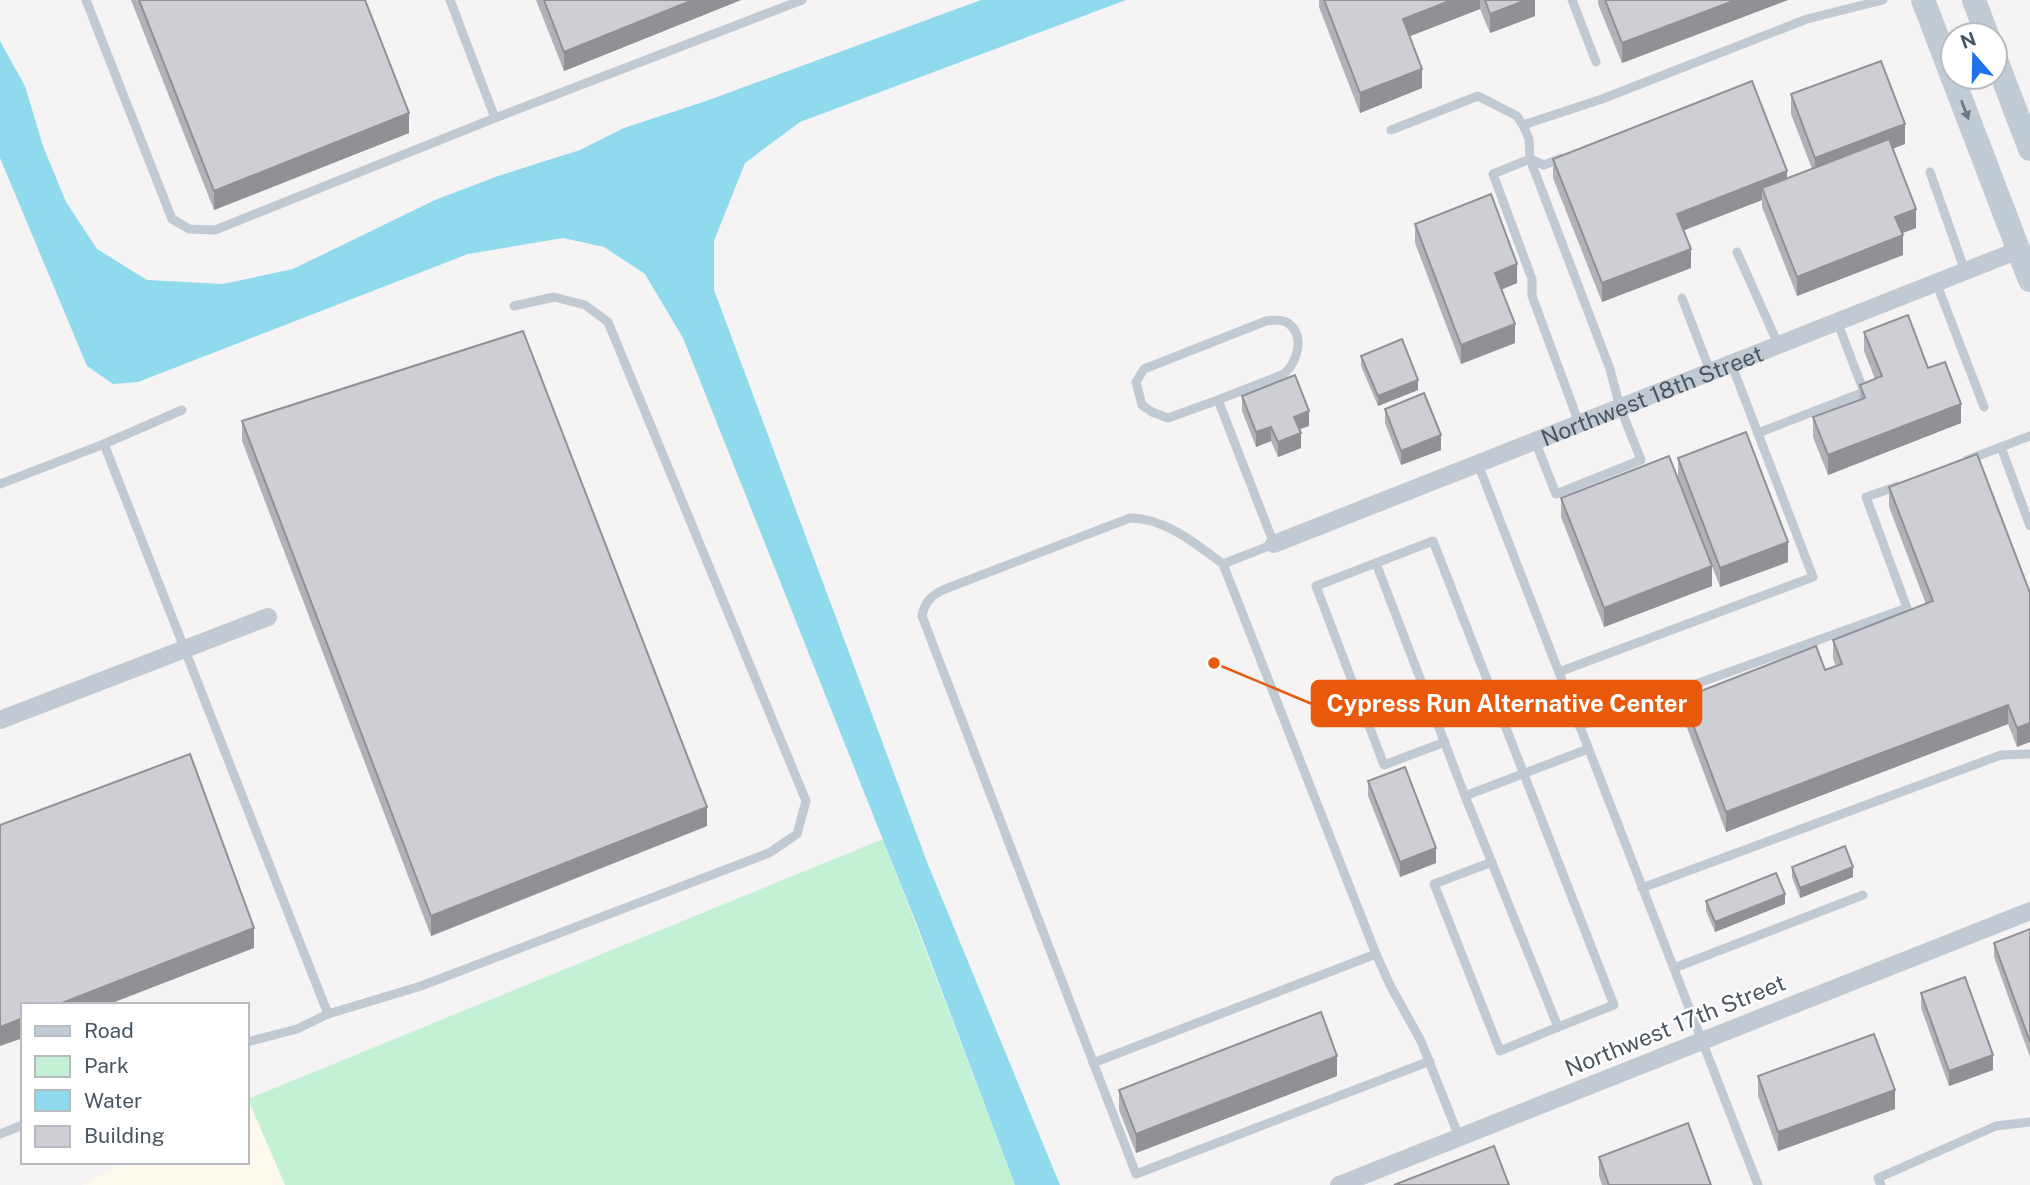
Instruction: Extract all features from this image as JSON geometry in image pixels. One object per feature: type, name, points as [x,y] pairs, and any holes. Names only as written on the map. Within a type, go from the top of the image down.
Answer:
[{"type":"main road","points":[[1923,0],[2024,248],[2030,280]]},
{"type":"main road","points":[[1974,0],[1982,21]]},
{"type":"main road","points":[[2008,91],[2030,149]]},
{"type":"street","name":"Northwest 18th Street","points":[[1274,544],[2024,248]]},
{"type":"street","points":[[0,720],[268,617]]},
{"type":"street","name":"Northwest 17th Street","points":[[1339,1185],[2030,911]]},
{"type":"lane","points":[[86,0],[172,219],[189,229],[215,230],[495,118],[802,0]]},
{"type":"lane","points":[[450,0],[495,118]]},
{"type":"lane","points":[[1573,0],[1596,62]]},
{"type":"lane","points":[[1523,125],[1602,99],[1807,19],[1883,0]]},
{"type":"lane","points":[[1391,130],[1478,96],[1517,116],[1523,125],[1530,159],[1610,369],[1620,407],[1641,460],[1556,494],[1535,441]]},
{"type":"lane","points":[[1570,155],[1544,164],[1530,159],[1493,174],[1532,279],[1532,296],[1579,423]]},
{"type":"lane","points":[[1930,172],[1965,271]]},
{"type":"lane","points":[[1737,252],[1778,344]]},
{"type":"lane","points":[[1936,282],[1984,407]]},
{"type":"lane","points":[[248,1042],[297,1029],[328,1014],[421,986],[769,853],[797,834],[806,802],[608,322],[585,305],[554,297],[514,306]]},
{"type":"lane","points":[[1682,298],[1710,371]]},
{"type":"lane","points":[[1281,320],[1289,324],[1294,330],[1298,348],[1292,367],[1284,374],[1218,400],[1168,418],[1142,405],[1136,382],[1144,369],[1266,321],[1281,320]]},
{"type":"lane","points":[[1758,433],[1864,392],[1837,321]]},
{"type":"lane","points":[[1559,672],[1813,576],[1731,363]]},
{"type":"lane","points":[[1218,400],[1274,544],[1223,564]]},
{"type":"lane","points":[[0,484],[104,444],[182,410]]},
{"type":"lane","points":[[1952,466],[2030,436]]},
{"type":"lane","points":[[104,444],[328,1014]]},
{"type":"lane","points":[[2001,447],[2030,526]]},
{"type":"lane","points":[[1478,464],[1758,1185]]},
{"type":"lane","points":[[1579,726],[1907,608],[1866,498],[1903,484]]},
{"type":"lane","points":[[1430,1061],[1136,1174],[922,616],[929,598],[945,589],[1130,518],[1152,520],[1191,540],[1223,564],[1376,954],[1430,1061],[1460,1137]]},
{"type":"lane","points":[[1445,742],[1384,765],[1316,586],[1433,541],[1525,773],[1614,1005],[1500,1051],[1434,884],[1492,862]]},
{"type":"lane","points":[[1376,563],[1465,796],[1558,1027]]},
{"type":"lane","points":[[1465,796],[1588,749]]},
{"type":"lane","points":[[1642,888],[2001,755],[2030,754]]},
{"type":"lane","points":[[1674,968],[1863,895]]},
{"type":"lane","points":[[1093,1063],[1376,954]]},
{"type":"lane","points":[[1881,1185],[1878,1178],[1996,1126],[2030,1122]]},
{"type":"lane","points":[[0,1134],[21,1126]]},
{"type":"shaded area","points":[[248,1099],[287,1185],[81,1185],[121,1164],[248,1164]]},
{"type":"green space","points":[[883,839],[1015,1185],[285,1185],[248,1099]]},
{"type":"water","points":[[981,0],[1126,0],[800,122],[745,163],[714,241],[714,290],[927,862],[1060,1185],[1015,1185],[917,925],[683,338],[645,274],[604,247],[563,238],[468,254],[138,382],[113,384],[87,366],[0,158],[0,41],[25,86],[43,146],[66,202],[97,249],[147,280],[223,284],[293,269],[435,200],[498,176],[580,150],[624,128],[706,101]]},
{"type":"building","points":[[139,0],[365,0],[409,113],[214,191]]},
{"type":"building","points":[[544,0],[693,0],[564,52]]},
{"type":"building","points":[[1324,0],[1452,0],[1403,19],[1422,69],[1360,93]]},
{"type":"building","points":[[1485,0],[1526,0],[1490,14]]},
{"type":"building","points":[[1605,0],[1736,0],[1622,43]]},
{"type":"building","points":[[1881,61],[1905,124],[1815,158],[1791,94]]},
{"type":"building","points":[[1752,81],[1787,171],[1677,214],[1691,249],[1602,283],[1553,159]]},
{"type":"building","points":[[1889,139],[1916,209],[1895,217],[1903,235],[1797,277],[1762,188]]},
{"type":"building","points":[[1491,194],[1517,264],[1495,273],[1515,324],[1461,345],[1415,224]]},
{"type":"building","points":[[1908,315],[1928,368],[1945,362],[1961,404],[1828,455],[1813,417],[1865,398],[1860,385],[1882,376],[1864,332]]},
{"type":"building","points":[[523,331],[707,807],[431,916],[242,421]]},
{"type":"building","points":[[1402,339],[1418,380],[1378,396],[1361,356]]},
{"type":"building","points":[[1295,375],[1309,411],[1294,417],[1301,433],[1278,442],[1271,427],[1256,432],[1242,396]]},
{"type":"building","points":[[1424,393],[1441,435],[1401,451],[1385,409]]},
{"type":"building","points":[[1746,432],[1788,542],[1720,568],[1678,458]]},
{"type":"building","points":[[1977,454],[2030,593],[2030,723],[2017,728],[2008,705],[1726,812],[1683,698],[1816,646],[1825,670],[1842,664],[1833,640],[1933,601],[1889,487]]},
{"type":"building","points":[[1669,456],[1712,566],[1604,608],[1561,498]]},
{"type":"building","points":[[190,754],[254,928],[62,1003],[21,1003],[21,1019],[0,1027],[0,825]]},
{"type":"building","points":[[1405,767],[1436,848],[1400,862],[1368,781]]},
{"type":"building","points":[[1845,846],[1853,867],[1800,888],[1792,867]]},
{"type":"building","points":[[1776,873],[1785,894],[1715,922],[1706,901]]},
{"type":"building","points":[[2030,929],[2030,1042],[1994,943]]},
{"type":"building","points":[[1965,977],[1993,1055],[1949,1071],[1921,993]]},
{"type":"building","points":[[1321,1012],[1337,1056],[1136,1134],[1119,1090]]},
{"type":"building","points":[[1874,1034],[1895,1090],[1778,1132],[1758,1076]]},
{"type":"building","points":[[1688,1123],[1711,1185],[1609,1185],[1599,1157]]},
{"type":"building","points":[[1494,1146],[1509,1185],[1394,1185]]},
{"type":"place","name":"Cypress Run Alternative Center","points":[[1214,663]]}]
